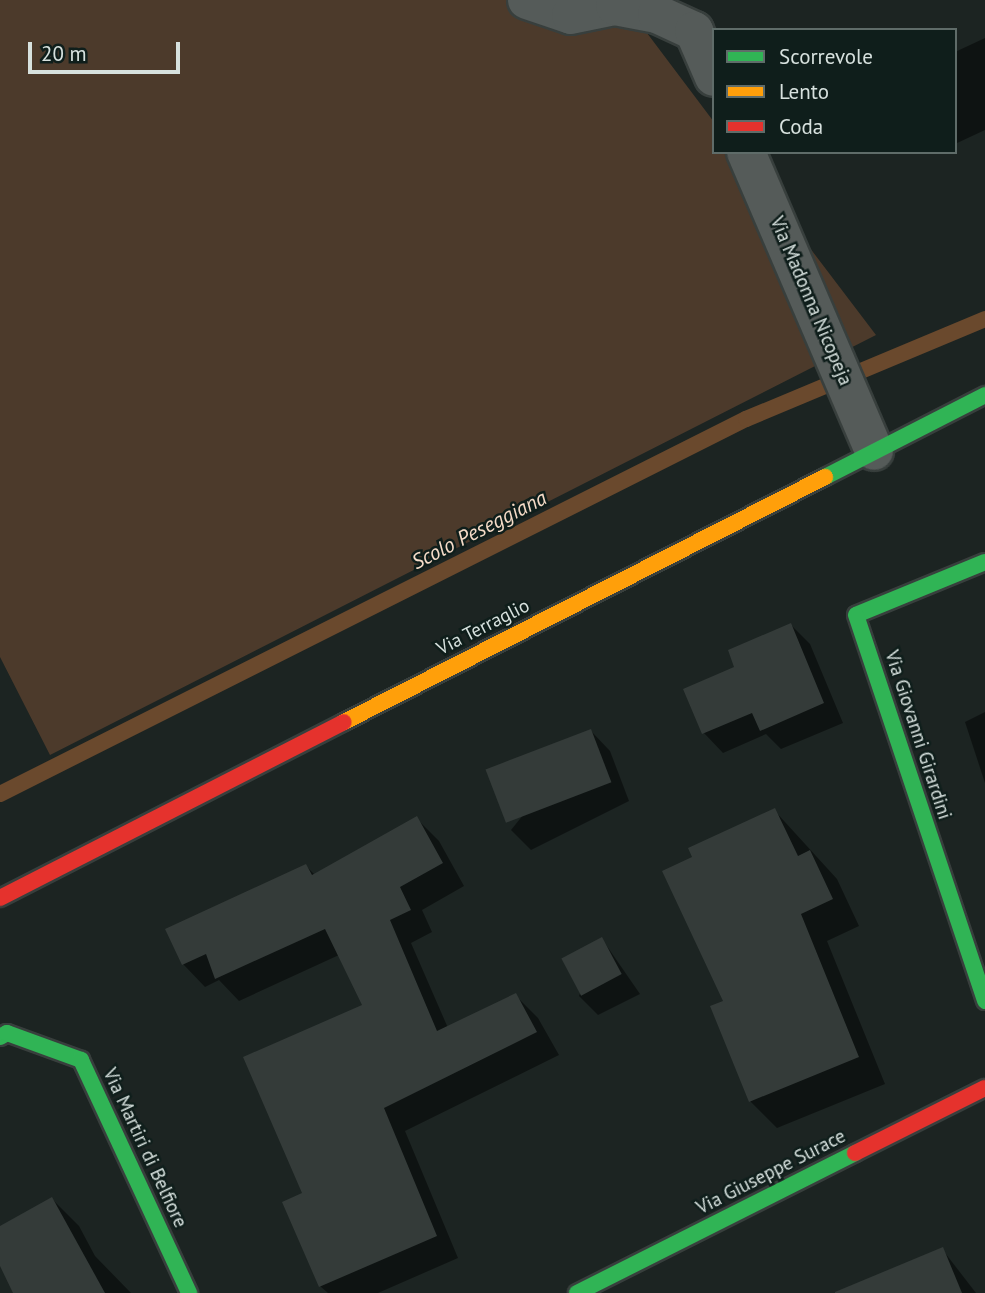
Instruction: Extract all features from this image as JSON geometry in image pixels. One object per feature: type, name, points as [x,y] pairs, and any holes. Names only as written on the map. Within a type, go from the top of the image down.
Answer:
[{"type":"street","points":[[527,0],[571,15],[615,6],[657,14],[694,31],[712,72]]},
{"type":"street","name":"Via Madonna Nicopeja","points":[[747,154],[874,451]]},
{"type":"street","name":"Via Terraglio","points":[[0,898],[985,395]]},
{"type":"street","name":"Via Giovanni Girardini","points":[[985,562],[856,615],[985,1001]]},
{"type":"street","name":"Via Martiri di Belfiore","points":[[0,1037],[7,1033],[81,1060],[189,1293]]},
{"type":"street","name":"Via Giuseppe Surace","points":[[577,1293],[985,1088]]},
{"type":"shaded area","points":[[0,0],[650,0],[647,33],[712,119],[712,154],[739,154],[876,335],[50,755],[0,657]]},
{"type":"building","points":[[791,623],[824,703],[760,731],[752,713],[702,734],[683,689],[734,667],[728,650]]},
{"type":"building","points":[[591,729],[611,782],[506,823],[486,769]]},
{"type":"building","points":[[775,808],[798,856],[810,850],[833,899],[801,914],[859,1057],[749,1102],[710,1006],[723,1001],[662,871],[692,857],[688,848]]},
{"type":"building","points":[[417,816],[443,863],[400,887],[411,910],[390,920],[437,1031],[516,993],[537,1032],[384,1108],[437,1236],[319,1287],[282,1202],[302,1193],[243,1057],[362,1005],[325,929],[215,979],[206,954],[182,965],[165,929],[306,864],[312,875]]},
{"type":"building","points":[[602,937],[622,974],[581,996],[561,959]]},
{"type":"building","points":[[52,1197],[105,1293],[13,1293],[0,1266],[0,1226]]},
{"type":"building","points":[[943,1247],[962,1293],[835,1293],[835,1292]]},
{"type":"waterway","name":"Scolo Peseggiana","points":[[0,794],[746,419],[985,319]]},
{"type":"traffic: fast","points":[[825,477],[985,395]]},
{"type":"traffic: fast","points":[[985,562],[856,615],[985,1001]]},
{"type":"traffic: fast","points":[[0,1037],[7,1033],[81,1060],[189,1293]]},
{"type":"traffic: fast","points":[[577,1293],[855,1153]]},
{"type":"traffic: slow","points":[[344,722],[825,477]]},
{"type":"traffic: jam","points":[[0,898],[344,722]]},
{"type":"traffic: jam","points":[[855,1153],[985,1088]]}]
